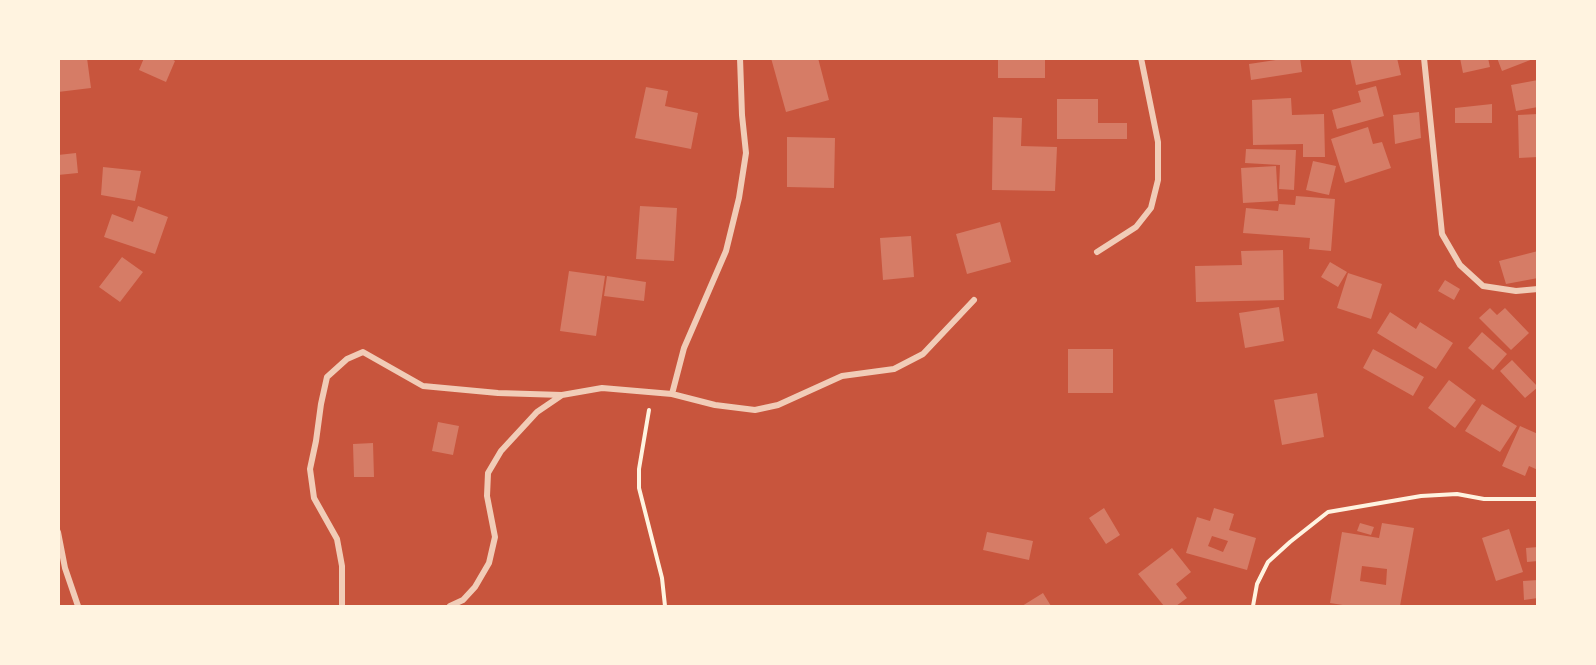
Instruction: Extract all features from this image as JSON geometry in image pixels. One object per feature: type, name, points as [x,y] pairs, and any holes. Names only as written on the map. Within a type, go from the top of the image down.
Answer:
[{"type":"street","points":[[672,394],[684,348],[701,304],[726,251],[739,198],[746,153],[741,115],[740,58]]},
{"type":"street","points":[[1097,252],[1136,227],[1151,208],[1158,180],[1158,142],[1141,58]]},
{"type":"street","points":[[1424,58],[1442,234],[1460,265],[1484,286],[1516,291],[1538,289]]},
{"type":"street","points":[[342,606],[342,566],[337,539],[314,498],[310,469],[327,377],[347,359],[363,352],[423,386],[498,393],[562,395],[602,388],[672,394],[715,405],[754,410],[778,405],[842,376],[894,369],[923,354],[974,300]]},
{"type":"street","points":[[450,606],[463,600],[475,587],[489,563],[495,537],[487,496],[488,473],[501,451],[537,412],[562,395]]},
{"type":"street","points":[[58,532],[65,568],[78,606]]},
{"type":"path","points":[[656,392],[649,410],[639,469],[639,488],[662,579],[664,606]]},
{"type":"path","points":[[1253,606],[1257,584],[1268,562],[1328,512],[1420,496],[1456,494],[1484,499],[1538,499]]},
{"type":"building","points":[[58,58],[87,58],[91,88],[58,92]]},
{"type":"building","points":[[144,58],[170,58],[175,61],[166,82],[139,70]]},
{"type":"building","points":[[771,58],[818,58],[829,100],[786,112]]},
{"type":"building","points":[[998,58],[1045,58],[1045,78],[998,78]]},
{"type":"building","points":[[1300,58],[1302,72],[1251,80],[1249,64]]},
{"type":"building","points":[[1350,58],[1397,58],[1401,75],[1356,85]]},
{"type":"building","points":[[1460,58],[1488,58],[1490,67],[1463,73]]},
{"type":"building","points":[[1497,58],[1533,58],[1533,59],[1502,71]]},
{"type":"building","points":[[1538,80],[1538,107],[1516,111],[1511,85]]},
{"type":"building","points":[[1376,86],[1384,116],[1337,129],[1332,110],[1361,102],[1358,91]]},
{"type":"building","points":[[646,87],[668,91],[665,106],[698,113],[691,149],[635,138]]},
{"type":"building","points":[[1291,98],[1292,115],[1324,114],[1325,157],[1303,157],[1303,144],[1253,145],[1252,100]]},
{"type":"building","points":[[1057,99],[1098,99],[1098,123],[1127,123],[1127,139],[1057,139]]},
{"type":"building","points":[[1492,104],[1492,123],[1455,123],[1455,108]]},
{"type":"building","points":[[1419,112],[1421,138],[1395,144],[1393,115]]},
{"type":"building","points":[[1538,114],[1538,157],[1519,158],[1518,115]]},
{"type":"building","points":[[993,117],[1022,118],[1021,146],[1057,147],[1055,191],[992,190]]},
{"type":"building","points":[[1368,127],[1373,144],[1382,142],[1391,168],[1345,183],[1331,139]]},
{"type":"building","points":[[787,137],[835,138],[834,188],[787,187]]},
{"type":"building","points":[[1246,149],[1296,150],[1294,190],[1279,189],[1280,165],[1245,163]]},
{"type":"building","points":[[76,153],[78,173],[58,175],[58,155]]},
{"type":"building","points":[[1313,161],[1336,166],[1329,195],[1306,190]]},
{"type":"building","points":[[1276,166],[1278,201],[1243,203],[1241,168]]},
{"type":"building","points":[[103,167],[141,171],[135,201],[101,195]]},
{"type":"building","points":[[1296,196],[1335,199],[1331,251],[1309,249],[1310,238],[1243,233],[1246,208],[1278,211],[1279,204],[1295,205]]},
{"type":"building","points":[[138,206],[168,217],[155,254],[104,237],[112,214],[133,222]]},
{"type":"building","points":[[640,206],[677,208],[674,261],[636,259]]},
{"type":"building","points":[[1000,222],[1011,262],[967,274],[956,234]]},
{"type":"building","points":[[911,236],[914,277],[883,280],[880,238]]},
{"type":"building","points":[[1283,250],[1284,300],[1196,302],[1195,266],[1242,265],[1241,251]]},
{"type":"building","points":[[1538,251],[1538,278],[1506,284],[1499,261]]},
{"type":"building","points":[[122,257],[143,272],[120,302],[99,287]]},
{"type":"building","points":[[1330,262],[1347,272],[1338,287],[1321,277]]},
{"type":"building","points":[[569,271],[605,276],[596,336],[560,331]]},
{"type":"building","points":[[1348,273],[1382,284],[1371,319],[1337,308]]},
{"type":"building","points":[[607,276],[646,282],[644,301],[604,296]]},
{"type":"building","points":[[1445,280],[1460,289],[1454,300],[1438,291]]},
{"type":"building","points":[[1279,307],[1284,341],[1245,348],[1239,313]]},
{"type":"building","points":[[1490,308],[1497,315],[1505,308],[1529,333],[1511,350],[1479,318]]},
{"type":"building","points":[[1390,312],[1416,329],[1420,322],[1453,343],[1436,369],[1377,333]]},
{"type":"building","points":[[1482,332],[1507,354],[1493,370],[1468,348]]},
{"type":"building","points":[[1068,349],[1113,349],[1113,393],[1068,393]]},
{"type":"building","points":[[1373,349],[1424,377],[1413,396],[1363,368]]},
{"type":"building","points":[[1512,360],[1538,387],[1525,398],[1500,371]]},
{"type":"building","points":[[1449,380],[1476,400],[1455,428],[1428,408]]},
{"type":"building","points":[[1317,393],[1324,437],[1282,445],[1274,400]]},
{"type":"building","points":[[1482,404],[1517,426],[1500,452],[1465,431]]},
{"type":"building","points":[[438,422],[459,426],[453,455],[432,451]]},
{"type":"building","points":[[1520,426],[1538,434],[1538,470],[1529,466],[1525,476],[1502,466]]},
{"type":"building","points":[[373,443],[374,477],[354,477],[353,444]]},
{"type":"building","points":[[1104,508],[1120,535],[1106,544],[1089,518]]},
{"type":"building","points":[[1214,508],[1234,514],[1229,530],[1256,538],[1247,570],[1186,553],[1197,517],[1210,521]],"holes":[[[1212,536],[1228,541],[1223,552],[1208,546]]]},
{"type":"building","points":[[1360,523],[1374,527],[1371,535],[1357,531]]},
{"type":"building","points":[[1382,523],[1414,528],[1400,606],[1349,606],[1330,603],[1342,532],[1379,538]],"holes":[[[1362,566],[1387,569],[1386,585],[1360,581]]]},
{"type":"building","points":[[1509,529],[1523,572],[1496,581],[1482,538]]},
{"type":"building","points":[[987,532],[1033,541],[1029,560],[983,550]]},
{"type":"building","points":[[1538,547],[1538,561],[1527,562],[1526,548]]},
{"type":"building","points":[[1172,548],[1191,572],[1176,584],[1187,598],[1176,606],[1164,606],[1138,574]]},
{"type":"building","points":[[1538,580],[1538,598],[1524,600],[1523,581]]},
{"type":"building","points":[[1043,593],[1051,606],[1022,606]]}]
